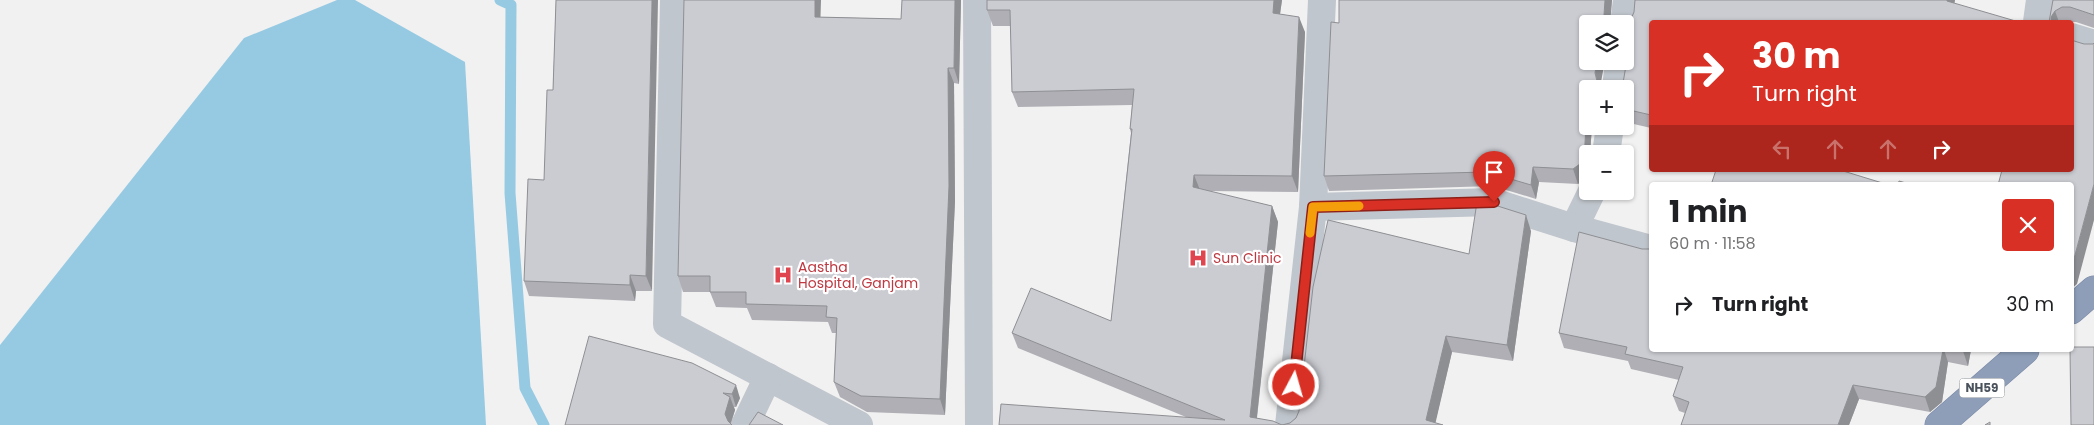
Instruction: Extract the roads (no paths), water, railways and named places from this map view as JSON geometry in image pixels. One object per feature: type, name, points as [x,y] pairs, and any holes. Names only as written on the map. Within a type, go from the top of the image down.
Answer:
[{"type":"highway","points":[[2074,307],[2094,290]]},
{"type":"highway","name":"NH59","points":[[1939,425],[2023,352]]},
{"type":"street","points":[[674,0],[667,324],[859,425]]},
{"type":"street","points":[[977,0],[979,425]]},
{"type":"street","points":[[1289,425],[1313,207],[1322,0]]},
{"type":"street","points":[[1625,15],[1627,0]]},
{"type":"street","points":[[2037,20],[2040,0]]},
{"type":"street","points":[[2074,38],[2094,44]]},
{"type":"street","points":[[1574,228],[1588,200]]},
{"type":"street","points":[[1313,207],[1494,202],[1574,228],[1649,248]]},
{"type":"street","points":[[745,425],[768,377]]},
{"type":"water","points":[[337,0],[355,0],[465,62],[486,425],[0,425],[0,345],[244,38]]},
{"type":"waterway","points":[[500,0],[511,5],[510,193],[525,388],[544,425]]},
{"type":"place","name":"Sun Clinic","points":[[1198,258]]},
{"type":"place","name":"Aastha Hospital, Ganjam","points":[[783,275]]}]
